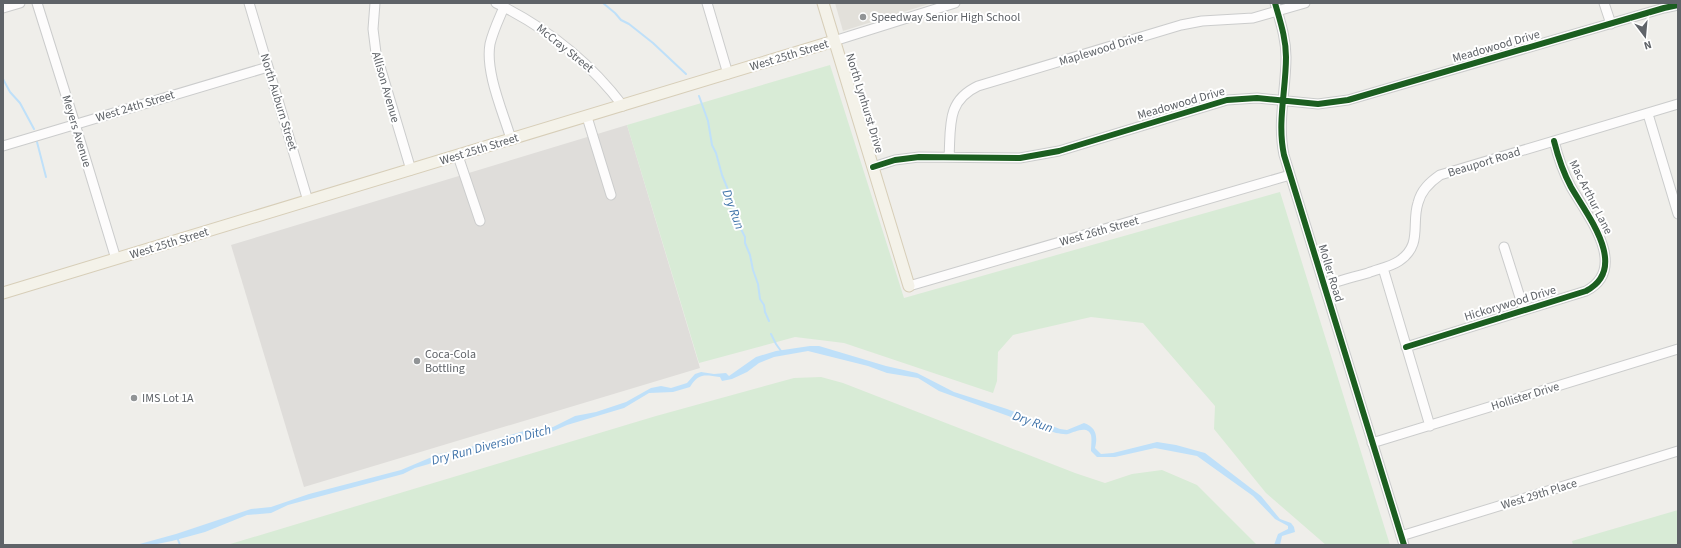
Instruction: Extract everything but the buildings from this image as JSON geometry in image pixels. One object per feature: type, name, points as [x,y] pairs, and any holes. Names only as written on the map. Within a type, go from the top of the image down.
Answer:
[{"type":"main road","name":"North Lynhurst Drive","points":[[823,3],[909,286]]},
{"type":"main road","name":"West 25th Street","points":[[3,293],[834,41]]},
{"type":"street","points":[[3,8],[20,3]]},
{"type":"street","name":"Meyers Avenue","points":[[37,3],[116,259]]},
{"type":"street","name":"North Auburn Street","points":[[249,3],[308,201]]},
{"type":"street","name":"Allison Avenue","points":[[375,3],[373,29],[376,53],[411,170]]},
{"type":"street","points":[[707,3],[728,74]]},
{"type":"street","name":"West 25th Street","points":[[834,41],[955,3]]},
{"type":"street","name":"Maplewood Drive","points":[[949,157],[954,109],[962,96],[969,90],[978,86],[1184,24],[1202,21],[1245,19],[1276,7],[1305,3]]},
{"type":"street","points":[[1604,3],[1610,24]]},
{"type":"street","points":[[500,5],[492,38],[489,60],[511,139]]},
{"type":"street","name":"McCray Street","points":[[500,5],[536,25],[564,44],[598,75],[623,106]]},
{"type":"street","name":"Moller Road","points":[[1276,7],[1284,35],[1286,54],[1280,134],[1284,155],[1402,541]]},
{"type":"street","name":"Meadowood Drive","points":[[873,167],[890,161],[915,157],[1005,159],[1035,156],[1059,151],[1221,101],[1248,98],[1318,104],[1348,100],[1610,24],[1677,8]]},
{"type":"street","name":"West 24th Street","points":[[3,146],[268,67]]},
{"type":"street","name":"Beauport Road","points":[[1324,286],[1393,265],[1400,260],[1412,246],[1416,235],[1417,204],[1423,191],[1432,180],[1446,172],[1678,104]]},
{"type":"street","points":[[1648,114],[1678,214]]},
{"type":"street","points":[[587,117],[611,195]]},
{"type":"street","name":"Mac Arthur Lane","points":[[1554,141],[1569,183],[1598,234],[1605,255],[1606,264]]},
{"type":"street","points":[[458,156],[480,222]]},
{"type":"street","name":"West 26th Street","points":[[909,286],[1290,175]]},
{"type":"street","points":[[1504,247],[1524,310]]},
{"type":"street","name":"Hickorywood Drive","points":[[1406,347],[1592,287],[1602,276],[1606,264]]},
{"type":"street","points":[[1383,268],[1430,426]]},
{"type":"street","name":"Hollister Drive","points":[[1372,444],[1678,348]]},
{"type":"street","name":"West 29th Place","points":[[1402,541],[1678,451]]},
{"type":"shaded area","name":"Speedway Senior High School","points":[[835,3],[932,3],[843,31]]},
{"type":"shaded area","points":[[627,125],[700,368],[304,487],[231,245]]},
{"type":"green space","points":[[830,65],[904,298],[1280,192],[1390,545],[1326,545],[1266,493],[1214,429],[1215,406],[1143,323],[1091,317],[1013,335],[998,352],[997,381],[993,393],[844,343],[795,337],[699,363],[627,125]]},
{"type":"green space","points":[[821,377],[843,383],[1075,473],[1105,483],[1132,474],[1162,470],[1197,485],[1257,545],[227,545],[656,416],[794,378]]},
{"type":"green space","points":[[1678,510],[1678,545],[1573,545],[1572,541]]},
{"type":"water","name":"Dry Run","points":[[819,346],[886,366],[917,373],[954,392],[1007,409],[1060,429],[1067,430],[1084,423],[1094,430],[1096,436],[1095,448],[1101,454],[1113,453],[1157,442],[1176,445],[1205,453],[1261,496],[1280,519],[1291,523],[1295,532],[1282,536],[1280,545],[1274,545],[1278,534],[1288,529],[1288,526],[1275,519],[1253,496],[1197,456],[1155,448],[1115,457],[1097,457],[1091,451],[1091,435],[1087,430],[1066,434],[1056,433],[939,391],[918,378],[887,373],[868,366],[808,351],[774,357],[759,363],[747,372],[732,379],[722,381],[720,377],[702,376],[696,379],[690,387],[673,392],[649,393],[624,408],[567,425],[542,436],[518,437],[476,449],[466,454],[444,456],[429,464],[415,468],[403,474],[288,505],[271,513],[247,515],[205,532],[172,541],[152,545],[136,545],[176,534],[251,509],[271,507],[309,494],[401,470],[439,454],[464,449],[524,431],[553,427],[575,416],[596,412],[626,402],[651,388],[661,386],[671,388],[687,383],[695,374],[701,372],[714,374],[726,373],[729,376],[756,357],[776,351]]},
{"type":"waterway","name":"Dry Run","points":[[603,3],[621,20],[629,24],[653,43],[686,74]]},
{"type":"waterway","points":[[3,79],[10,92],[20,103],[34,129]]},
{"type":"waterway","name":"Dry Run","points":[[699,96],[708,121],[712,145],[731,197],[739,225],[745,237],[745,243],[758,284],[760,299],[764,305],[769,321]]},
{"type":"waterway","points":[[37,142],[46,177]]},
{"type":"waterway","points":[[771,334],[781,351]]},
{"type":"waterway","points":[[177,537],[180,545]]},
{"type":"cycle path","points":[[1275,3],[1286,50],[1286,70],[1281,131],[1284,155],[1404,545]]},
{"type":"cycle path","points":[[873,167],[895,160],[919,157],[1020,158],[1059,151],[1227,100],[1257,98],[1318,104],[1348,100],[1678,5]]},
{"type":"cycle path","points":[[1406,347],[1586,291],[1599,281],[1604,269],[1605,255],[1601,241],[1568,181],[1554,141]]},
{"type":"place","name":"Speedway Senior High School","points":[[863,17]]},
{"type":"place","name":"Coca-Cola Bottling","points":[[417,361]]},
{"type":"place","name":"IMS Lot 1A","points":[[134,398]]},
{"type":"water label","name":"Dry Run Diversion Ditch","points":[[491,444]]}]
